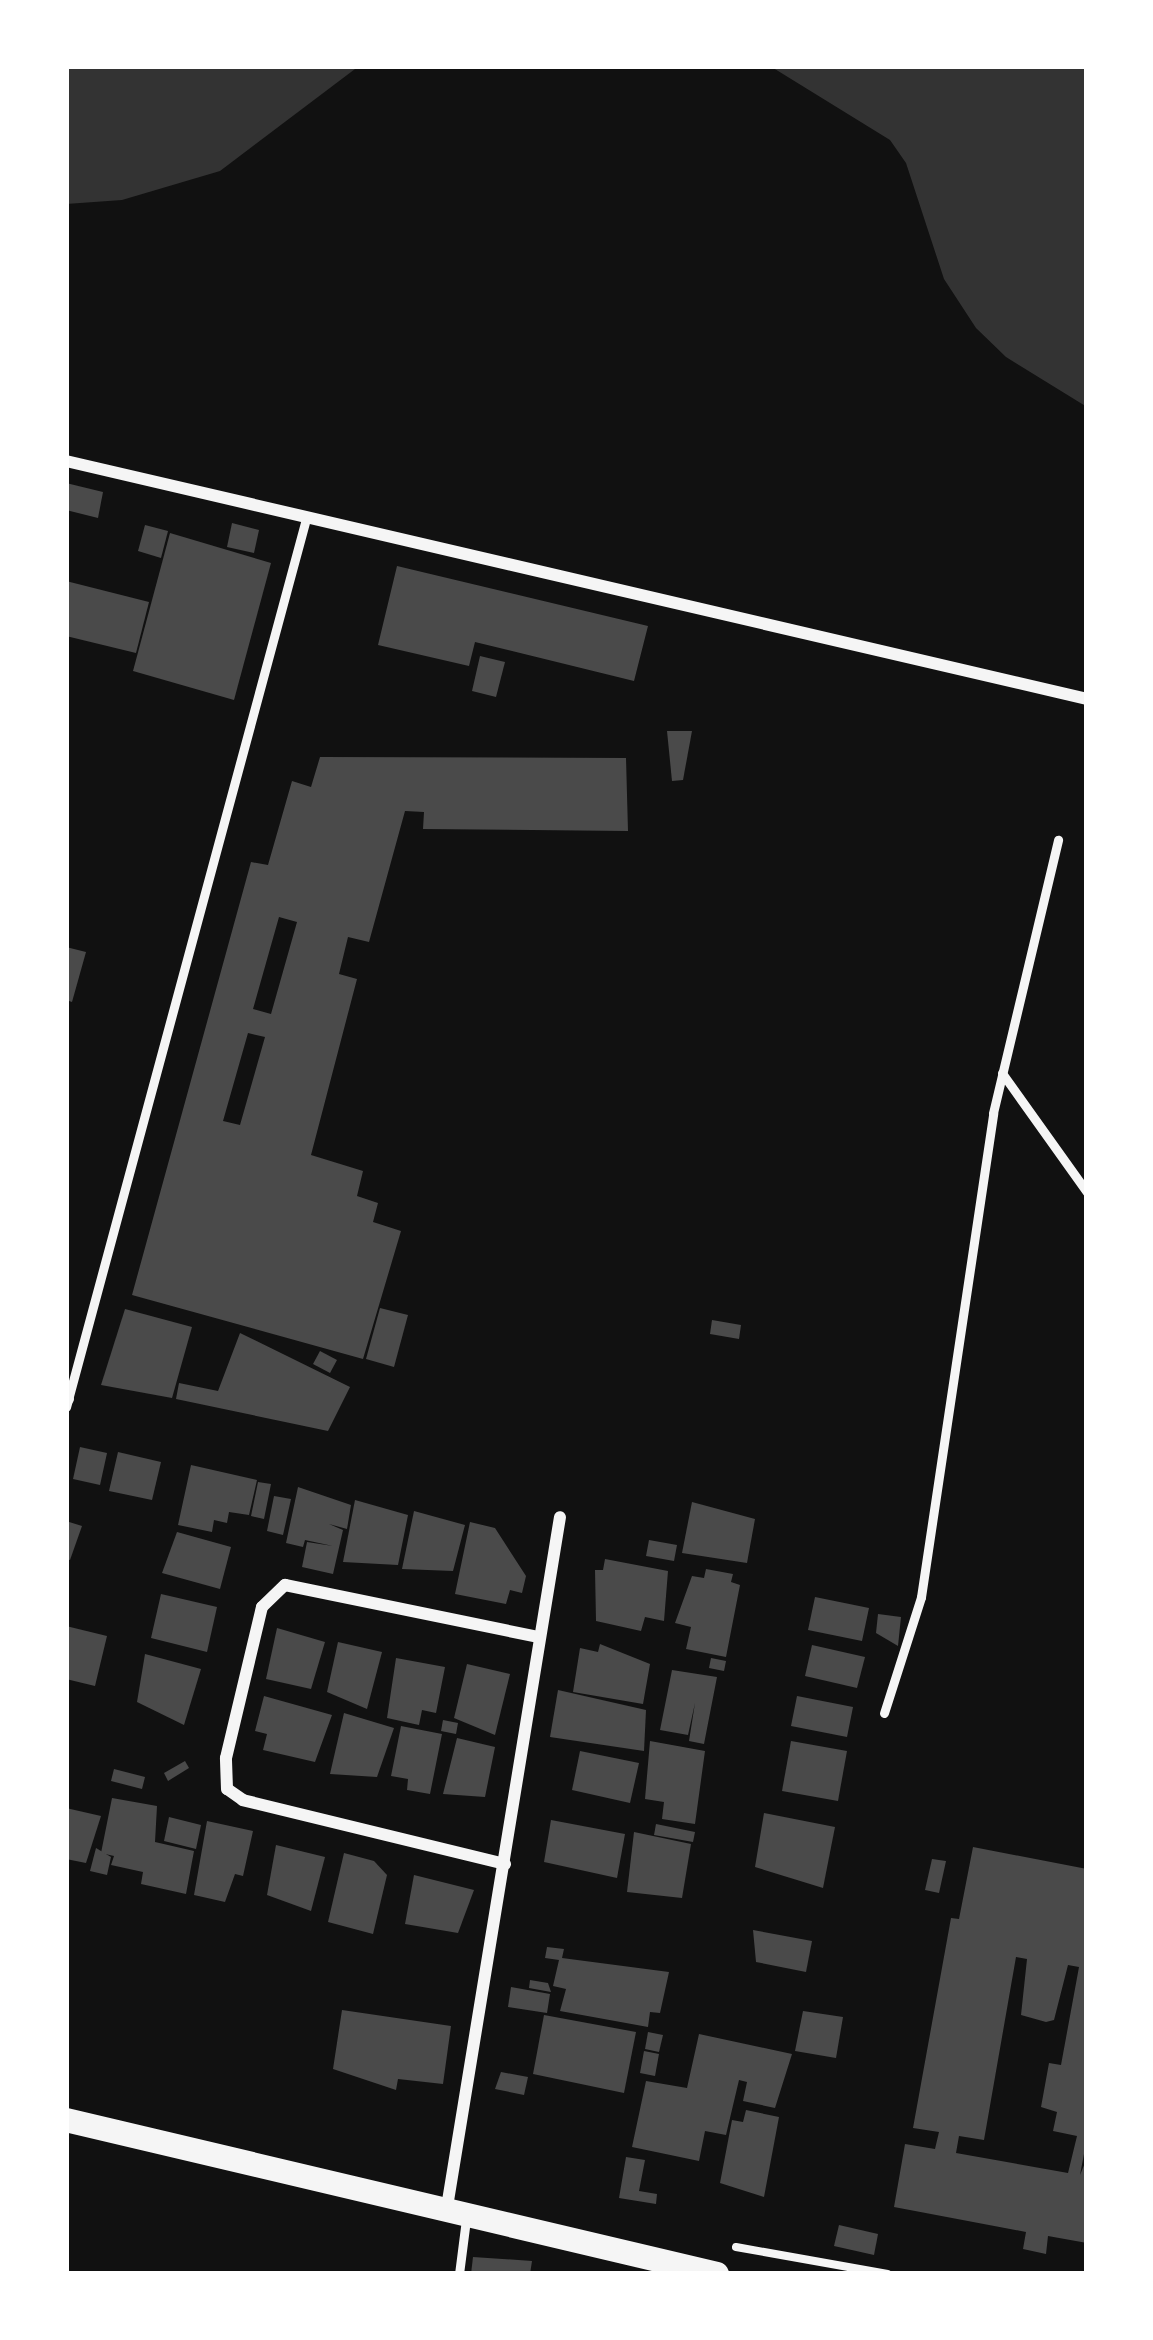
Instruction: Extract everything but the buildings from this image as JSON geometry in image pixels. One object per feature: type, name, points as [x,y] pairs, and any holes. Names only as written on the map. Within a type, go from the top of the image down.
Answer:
[{"type":"main road","points":[[66,2120],[717,2274]]},
{"type":"street","points":[[66,461],[1087,699]]},
{"type":"street","points":[[457,2210],[538,1637],[560,1517]]},
{"type":"street","points":[[506,1864],[243,1800],[227,1789],[226,1758],[262,1607],[285,1586],[538,1637]]},
{"type":"lane","points":[[67,1402],[306,519]]},
{"type":"lane","points":[[884,1714],[921,1597],[1002,1073],[1058,840]]},
{"type":"lane","points":[[1002,1073],[1087,1192]]},
{"type":"lane","points":[[457,2210],[459,2274]]},
{"type":"shaded area","points":[[66,66],[359,66],[220,171],[122,200],[66,204]]},
{"type":"shaded area","points":[[770,66],[1087,66],[1087,407],[1006,357],[976,328],[944,279],[906,163],[890,140]]}]
